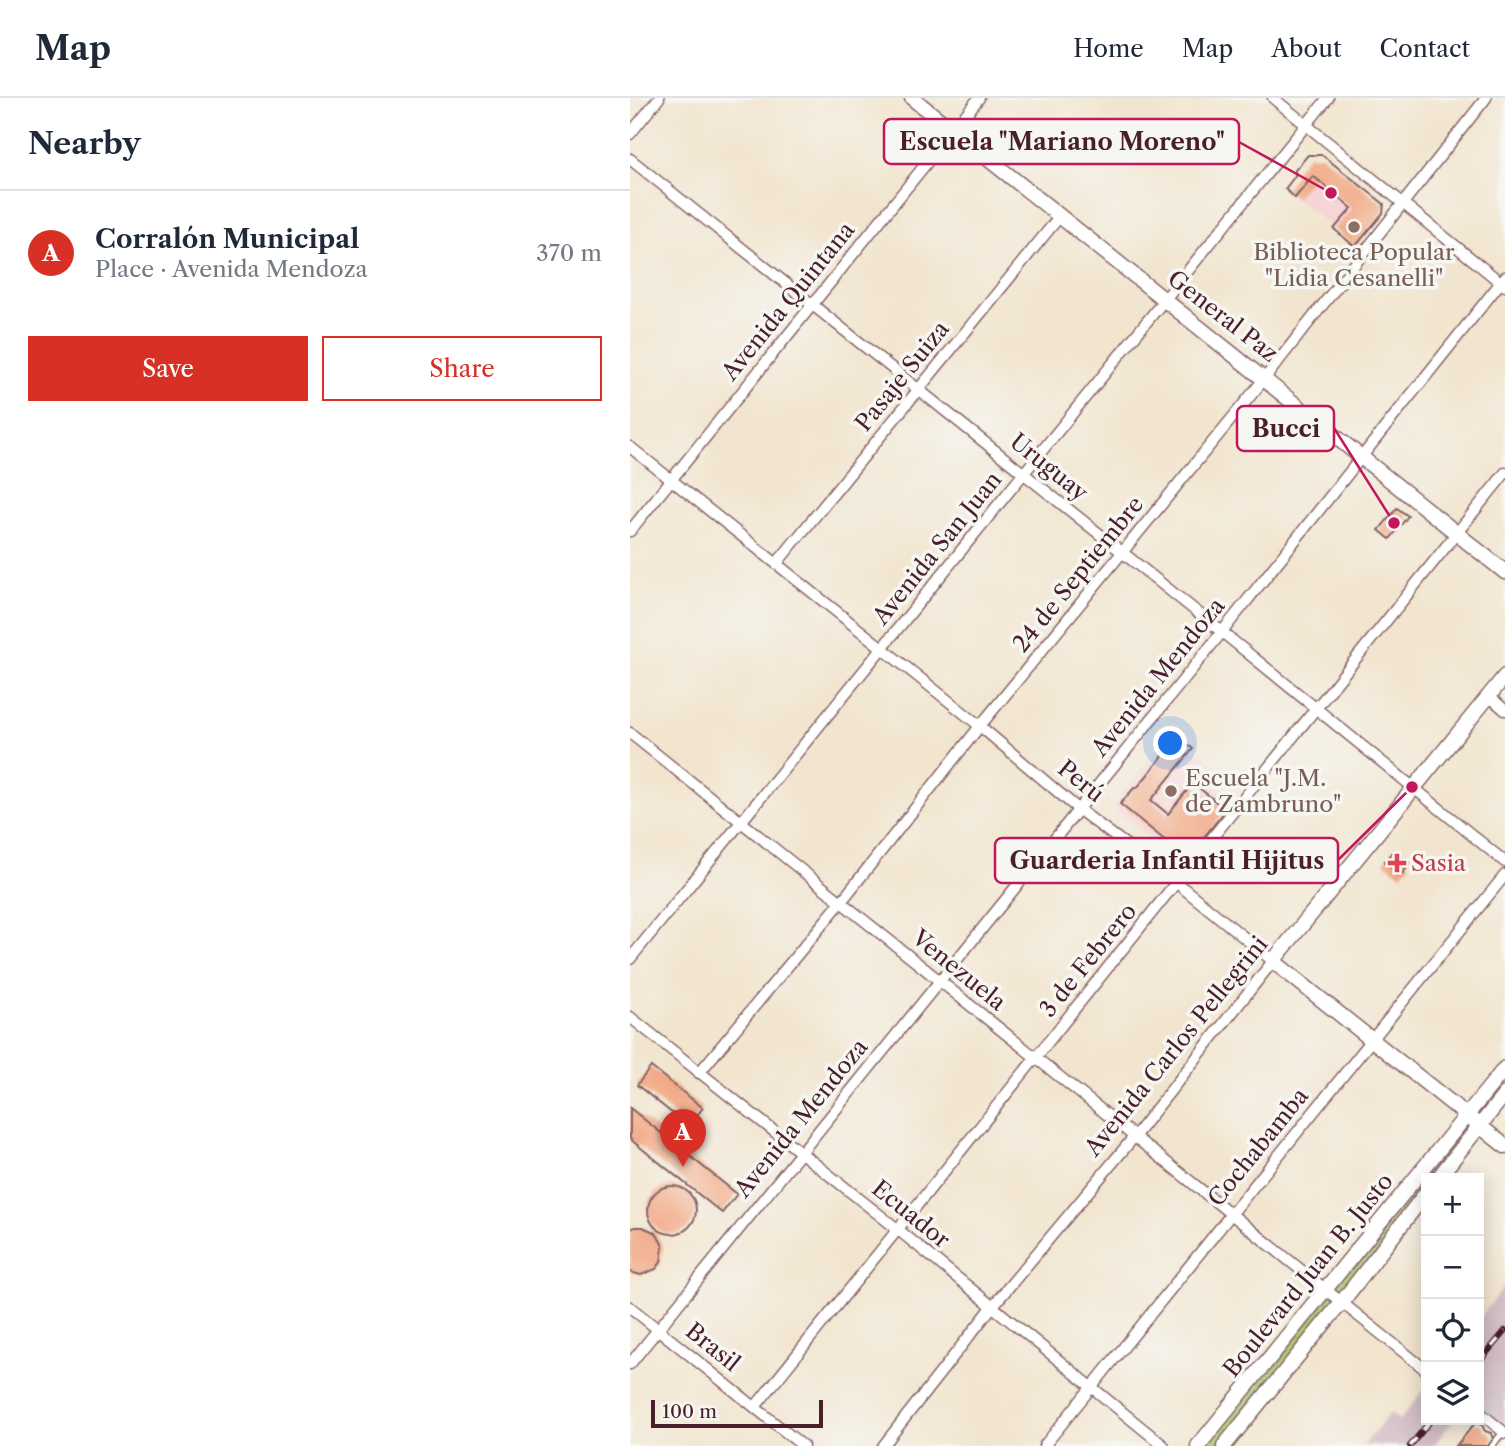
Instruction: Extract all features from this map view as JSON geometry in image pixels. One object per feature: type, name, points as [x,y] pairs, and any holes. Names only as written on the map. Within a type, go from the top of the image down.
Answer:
[{"type":"street","points":[[630,134],[659,98]]},
{"type":"street","name":"General Paz","points":[[912,98],[1505,572]]},
{"type":"street","name":"Avenida Quintana","points":[[630,531],[811,303],[979,98]]},
{"type":"street","points":[[1273,98],[1504,282]]},
{"type":"street","name":"Avenida San Juan","points":[[630,959],[1328,98]]},
{"type":"street","name":"24 de Septiembre","points":[[699,1073],[841,902],[980,726],[1265,378],[1486,98]]},
{"type":"street","name":"Uruguay","points":[[630,159],[1505,862]]},
{"type":"street","name":"Pasaje Suiza","points":[[777,563],[1060,216]]},
{"type":"street","name":"Avenida Mendoza","points":[[630,1364],[1504,282]]},
{"type":"street","name":"Perú","points":[[630,447],[980,726],[1078,809],[1177,883],[1505,1146]]},
{"type":"street","name":"3 de Febrero","points":[[755,1407],[896,1228],[1036,1058],[1505,473]]},
{"type":"street","name":"Avenida Carlos Pellegrini","points":[[883,1446],[992,1307],[1134,1137],[1505,676]]},
{"type":"street","points":[[1489,696],[1505,710]]},
{"type":"street","name":"Venezuela","points":[[630,733],[1421,1366]]},
{"type":"street","name":"Cochabamba","points":[[1044,1446],[1505,875]]},
{"type":"street","name":"Ecuador","points":[[630,1017],[896,1228],[1164,1446]]},
{"type":"street","name":"Boulevard Juan B. Justo","points":[[1198,1446],[1505,1068]]},
{"type":"street","points":[[1442,1173],[1505,1094]]},
{"type":"street","name":"Boulevard Juan B. Justo","points":[[1224,1446],[1421,1200]]},
{"type":"street","name":"Brasil","points":[[630,1307],[803,1446]]},
{"type":"street","points":[[1484,1416],[1504,1432]]},
{"type":"lane","points":[[1492,1446],[1504,1432]]},
{"type":"shaded area","points":[[1308,155],[1322,155],[1384,204],[1383,213],[1352,208],[1334,229],[1285,189],[1295,176],[1295,170]]},
{"type":"shaded area","name":"Escuela \"J.M. de Zambruno\"","points":[[1173,730],[1215,764],[1204,779],[1234,804],[1187,863],[1181,863],[1115,810],[1114,803]]},
{"type":"shaded area","points":[[1505,1286],[1505,1433],[1484,1416],[1484,1313]]},
{"type":"shaded area","points":[[1421,1393],[1421,1425],[1450,1425],[1433,1446],[1363,1446],[1390,1413],[1400,1420]]},
{"type":"green space","points":[[1505,1068],[1505,1094],[1442,1173],[1421,1173],[1421,1199],[1224,1446],[1198,1446]]},
{"type":"building","points":[[1308,155],[1322,155],[1384,204],[1383,213],[1355,247],[1334,229],[1352,208],[1313,176],[1295,198],[1285,189],[1295,176],[1295,170]]},
{"type":"building","points":[[1397,508],[1408,516],[1390,539],[1379,530]]},
{"type":"building","points":[[1178,737],[1193,749],[1151,800],[1168,814],[1193,783],[1226,810],[1187,858],[1120,804],[1137,788]]},
{"type":"building","name":"Sasia","points":[[1393,851],[1410,864],[1401,875],[1384,862]]},
{"type":"building","points":[[651,1067],[703,1108],[688,1126],[637,1085]]},
{"type":"building","points":[[630,1108],[737,1194],[722,1213],[630,1139]]},
{"type":"building","points":[[672,1186],[689,1193],[696,1210],[689,1227],[672,1234],[655,1227],[648,1210],[655,1193]]},
{"type":"building","points":[[643,1227],[656,1233],[663,1246],[661,1262],[656,1269],[641,1275],[630,1272],[630,1229]]},
{"type":"building","points":[[1473,1425],[1482,1425],[1485,1431],[1491,1433],[1493,1439],[1488,1446],[1456,1446]]},
{"type":"railway","points":[[1484,1356],[1505,1331]]},
{"type":"railway","points":[[1410,1446],[1427,1425]]},
{"type":"place","name":"Escuela \"Mariano Moreno\"","points":[[1331,193]]},
{"type":"place","name":"Biblioteca Popular \"Lidia Cesanelli\"","points":[[1354,227]]},
{"type":"place","name":"Bucci","points":[[1394,523]]},
{"type":"place","name":"Guarderia Infantil Hijitus","points":[[1412,787]]},
{"type":"place","name":"Escuela \"J.M. de Zambruno\"","points":[[1171,791]]},
{"type":"place","name":"Sasia","points":[[1397,863]]},
{"type":"place","name":"Corralón Municipal","points":[[683,1167]]}]
